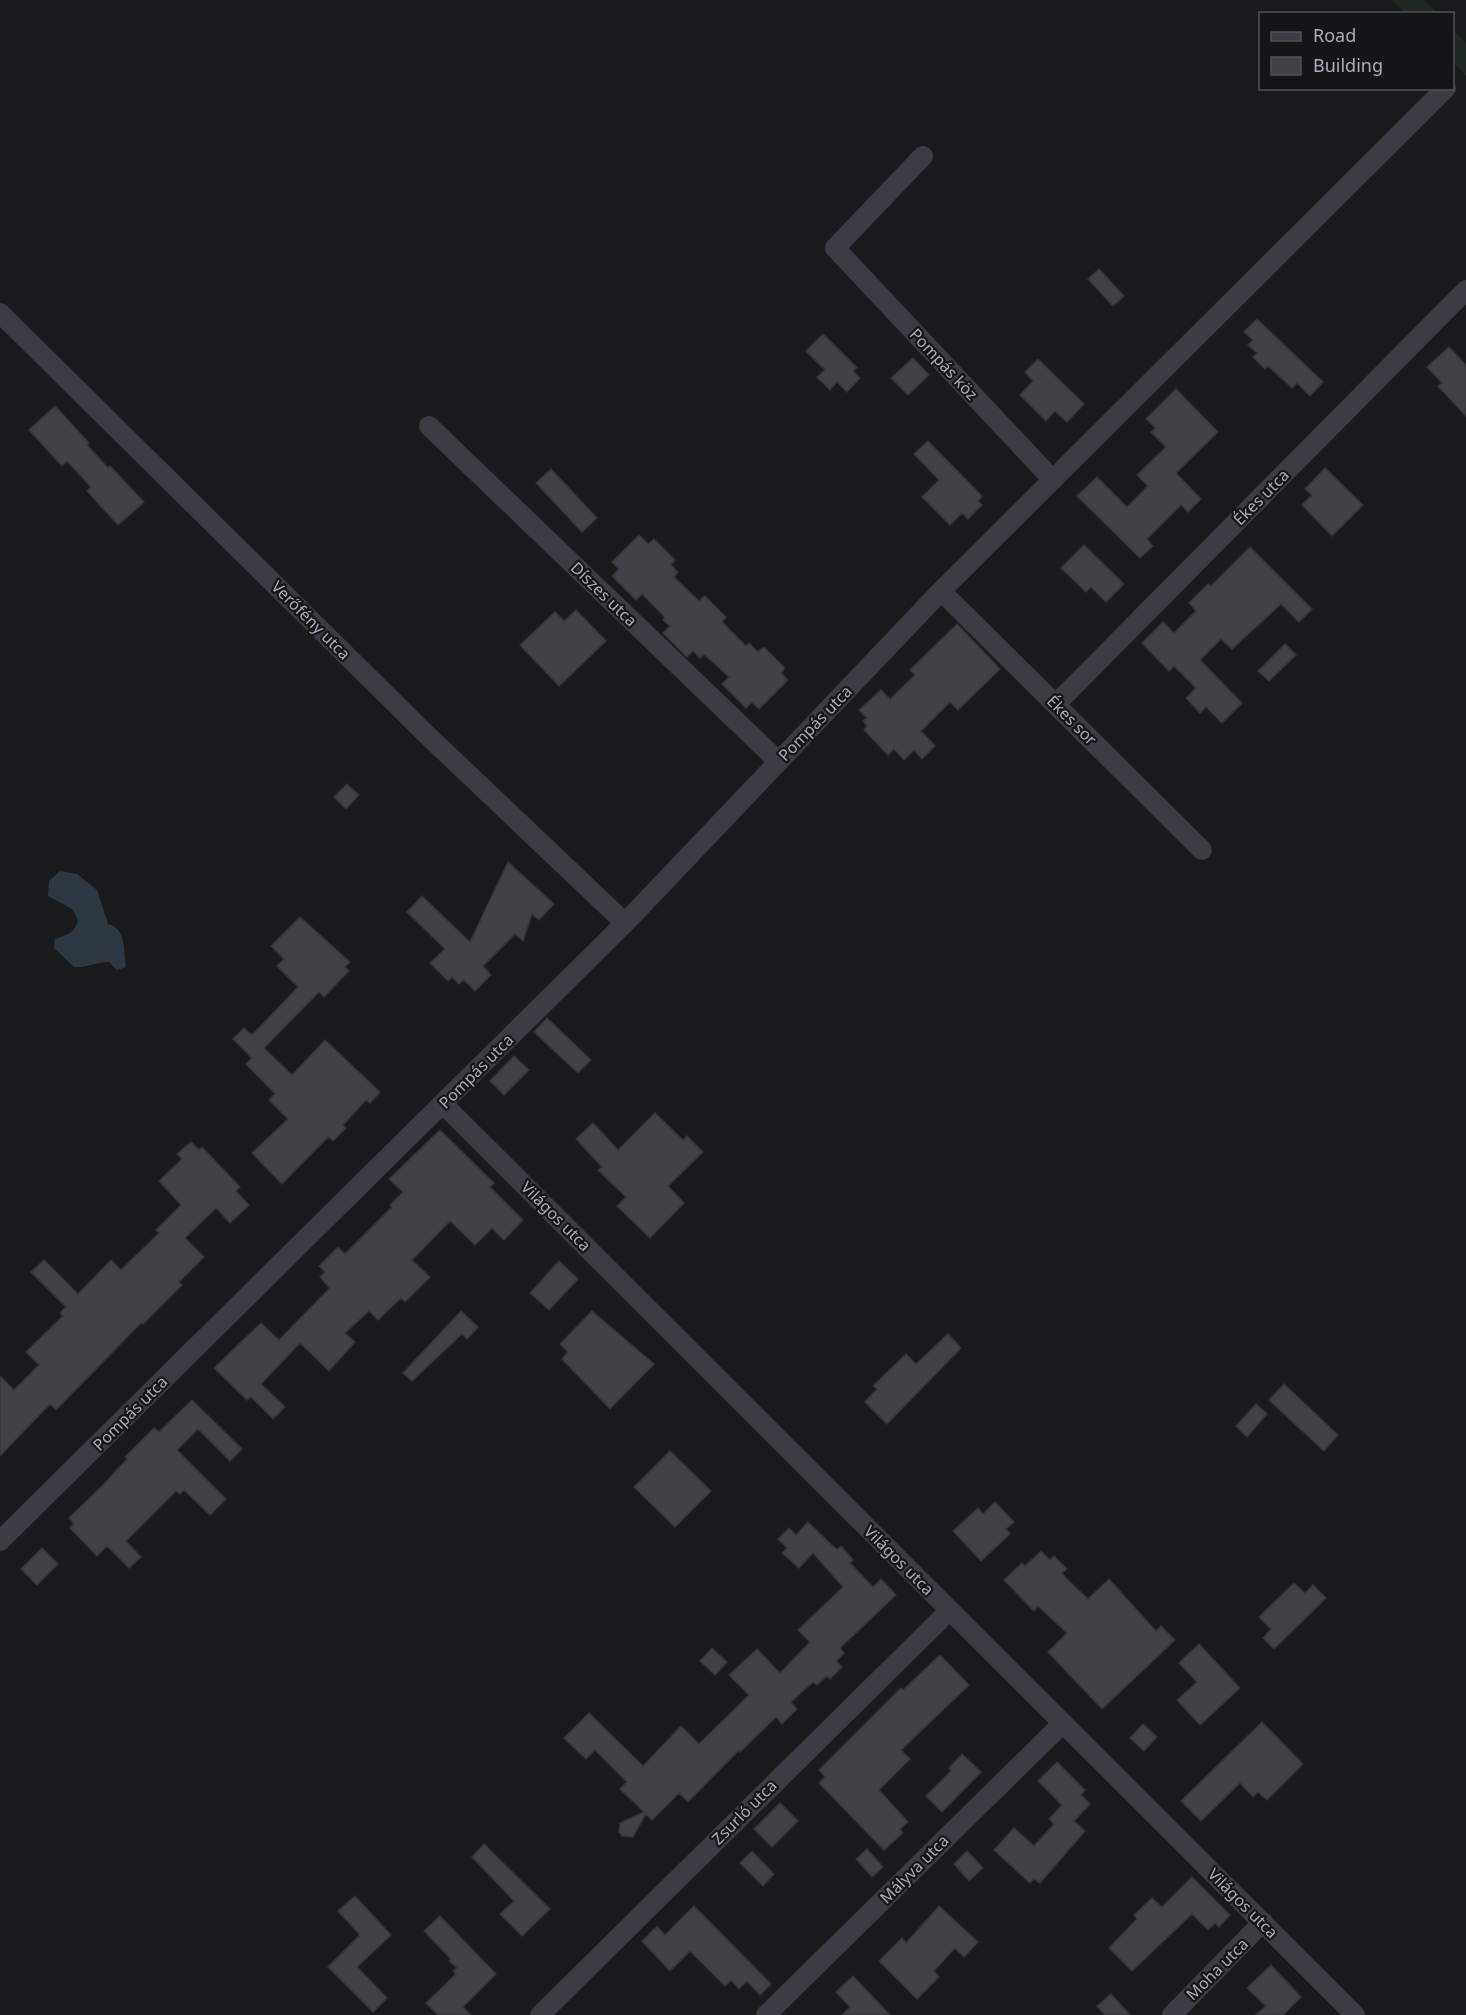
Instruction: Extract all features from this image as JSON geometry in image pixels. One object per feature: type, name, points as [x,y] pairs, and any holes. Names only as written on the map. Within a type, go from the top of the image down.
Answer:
[{"type":"street","name":"Pompás utca","points":[[0,1541],[625,923],[941,591],[1444,90]]},
{"type":"street","name":"Pompás köz","points":[[923,156],[835,248],[1053,480]]},
{"type":"street","name":"Ékes utca","points":[[1056,704],[1466,290]]},
{"type":"street","name":"Verőfény utca","points":[[0,313],[425,733],[625,923]]},
{"type":"street","name":"Díszes utca","points":[[429,426],[778,761]]},
{"type":"street","name":"Ékes sor","points":[[941,591],[1202,850]]},
{"type":"street","name":"Világos utca","points":[[443,1104],[1355,2015]]},
{"type":"street","name":"Zsurló utca","points":[[540,2015],[949,1611]]},
{"type":"street","name":"Mályva utca","points":[[766,2015],[1063,1723]]},
{"type":"street","name":"Moha utca","points":[[1172,2015],[1263,1922]]},
{"type":"shaded area","points":[[1392,0],[1424,0],[1436,12],[1404,12]]},
{"type":"shaded area","points":[[1454,30],[1466,43],[1466,76],[1454,63]]},
{"type":"water","points":[[60,871],[77,874],[97,890],[108,924],[118,930],[121,935],[126,967],[117,970],[109,962],[74,967],[54,948],[55,939],[70,933],[78,920],[72,909],[48,896],[49,881]]},
{"type":"building","points":[[1099,269],[1124,296],[1113,306],[1088,279]]},
{"type":"building","points":[[1257,319],[1323,382],[1310,396],[1297,383],[1292,388],[1268,366],[1265,369],[1253,357],[1257,353],[1248,345],[1253,340],[1244,332]]},
{"type":"building","points":[[823,334],[857,368],[853,371],[860,378],[847,392],[837,382],[830,390],[817,377],[825,370],[806,351]]},
{"type":"building","points":[[1449,347],[1466,365],[1466,416],[1438,386],[1442,383],[1427,367]]},
{"type":"building","points":[[913,358],[929,375],[908,395],[891,378]]},
{"type":"building","points":[[1038,359],[1084,404],[1067,422],[1055,411],[1046,421],[1020,395],[1033,381],[1025,372]]},
{"type":"building","points":[[1176,389],[1218,432],[1176,473],[1201,499],[1188,512],[1181,505],[1147,539],[1153,546],[1140,558],[1077,496],[1097,477],[1127,507],[1148,486],[1137,475],[1166,447],[1151,432],[1156,428],[1146,419]]},
{"type":"building","points":[[55,406],[89,443],[87,445],[108,468],[110,466],[144,502],[118,525],[87,491],[91,487],[67,461],[62,466],[29,430]]},
{"type":"building","points":[[928,441],[982,496],[978,501],[982,505],[968,519],[962,513],[950,525],[922,497],[939,480],[914,454]]},
{"type":"building","points":[[1325,468],[1363,505],[1332,536],[1302,505],[1312,495],[1305,489]]},
{"type":"building","points":[[551,469],[597,518],[582,532],[536,483]]},
{"type":"building","points":[[639,535],[648,544],[654,539],[675,560],[671,565],[678,572],[674,577],[699,601],[705,596],[726,617],[722,622],[746,646],[749,643],[758,652],[764,647],[785,668],[781,673],[788,680],[759,709],[752,702],[746,708],[722,684],[729,677],[704,654],[700,658],[693,651],[687,657],[663,633],[670,626],[663,620],[665,617],[642,594],[636,600],[612,576],[619,569],[612,562]]},
{"type":"building","points":[[1084,545],[1124,584],[1106,602],[1091,587],[1086,592],[1061,568]]},
{"type":"building","points":[[1250,547],[1312,609],[1299,622],[1281,604],[1232,649],[1221,639],[1200,660],[1242,703],[1222,723],[1206,707],[1200,713],[1186,698],[1196,688],[1174,666],[1169,671],[1142,643],[1163,622],[1174,633],[1196,611],[1189,603],[1208,584],[1211,586]]},
{"type":"building","points":[[576,610],[606,641],[559,686],[520,645],[555,612],[564,621]]},
{"type":"building","points":[[957,624],[1000,669],[958,710],[950,702],[921,731],[935,746],[922,759],[914,750],[904,760],[894,749],[888,755],[864,730],[867,726],[863,721],[867,718],[859,710],[881,690],[890,699],[915,675],[910,670]]},
{"type":"building","points":[[1285,644],[1296,655],[1269,681],[1258,671]]},
{"type":"building","points":[[347,784],[359,795],[346,809],[334,797]]},
{"type":"building","points":[[508,862],[554,904],[539,920],[532,914],[523,941],[515,934],[483,966],[491,975],[475,991],[464,980],[459,984],[452,977],[448,981],[430,963],[445,949],[407,912],[422,896],[470,942]]},
{"type":"building","points":[[300,917],[350,962],[345,967],[349,971],[324,997],[319,992],[264,1048],[292,1075],[325,1040],[380,1092],[370,1103],[366,1100],[343,1125],[346,1128],[333,1141],[328,1137],[282,1184],[252,1153],[288,1119],[269,1100],[275,1094],[246,1064],[252,1058],[233,1039],[244,1028],[252,1035],[298,987],[277,966],[284,959],[271,946]]},
{"type":"building","points":[[547,1018],[591,1060],[578,1073],[534,1032]]},
{"type":"building","points":[[514,1056],[529,1070],[504,1095],[490,1081]]},
{"type":"building","points":[[655,1113],[683,1140],[687,1136],[703,1152],[668,1186],[684,1203],[650,1238],[617,1206],[626,1197],[598,1170],[602,1167],[576,1139],[593,1123],[618,1150]]},
{"type":"building","points":[[440,1130],[494,1183],[490,1187],[523,1220],[504,1240],[492,1228],[475,1245],[450,1221],[412,1260],[430,1277],[405,1302],[401,1298],[378,1320],[369,1311],[345,1333],[355,1342],[329,1371],[300,1343],[261,1384],[285,1407],[273,1419],[251,1397],[247,1400],[214,1368],[261,1323],[279,1340],[330,1288],[320,1277],[325,1272],[319,1266],[338,1247],[345,1254],[392,1207],[390,1205],[403,1192],[389,1179]]},
{"type":"building","points":[[191,1142],[199,1150],[202,1147],[240,1187],[236,1191],[249,1205],[230,1223],[216,1208],[185,1238],[204,1257],[179,1282],[182,1285],[143,1324],[141,1323],[56,1410],[50,1404],[0,1456],[0,1376],[14,1390],[39,1365],[26,1352],[63,1316],[60,1313],[66,1307],[31,1272],[44,1260],[78,1294],[111,1260],[121,1270],[159,1233],[156,1230],[181,1205],[159,1181],[182,1159],[177,1154]]},
{"type":"building","points":[[559,1261],[578,1279],[549,1310],[530,1293]]},
{"type":"building","points":[[461,1311],[478,1327],[467,1339],[462,1334],[412,1381],[403,1373]]},
{"type":"building","points":[[592,1311],[654,1364],[610,1409],[562,1359],[568,1352],[560,1344]]},
{"type":"building","points":[[948,1334],[961,1348],[887,1424],[865,1402],[877,1389],[873,1386],[906,1354],[916,1364]]},
{"type":"building","points":[[1284,1384],[1338,1435],[1324,1451],[1269,1400]]},
{"type":"building","points":[[192,1400],[242,1449],[230,1461],[198,1429],[177,1450],[226,1499],[210,1515],[184,1490],[180,1494],[176,1491],[126,1541],[141,1557],[129,1568],[107,1546],[97,1556],[70,1528],[74,1524],[69,1518],[104,1484],[127,1459],[125,1457],[154,1428],[159,1432]]},
{"type":"building","points":[[1256,1404],[1267,1414],[1247,1437],[1236,1426]]},
{"type":"building","points":[[670,1451],[711,1491],[675,1527],[634,1487]]},
{"type":"building","points":[[995,1502],[1014,1522],[1006,1529],[1010,1534],[981,1561],[953,1531],[978,1508],[983,1514]]},
{"type":"building","points":[[808,1522],[837,1550],[841,1546],[853,1560],[850,1563],[873,1587],[881,1579],[896,1595],[840,1648],[844,1653],[836,1661],[842,1667],[830,1679],[827,1676],[817,1685],[813,1682],[791,1702],[797,1709],[782,1724],[776,1717],[740,1752],[739,1750],[688,1802],[679,1793],[652,1820],[646,1814],[633,1837],[622,1836],[619,1832],[620,1823],[644,1812],[620,1789],[627,1782],[595,1750],[586,1759],[564,1738],[589,1713],[643,1766],[681,1726],[699,1744],[749,1695],[729,1675],[757,1649],[780,1673],[810,1642],[798,1630],[843,1587],[813,1553],[799,1568],[782,1553],[787,1548],[778,1539],[789,1528],[796,1535]]},
{"type":"building","points":[[42,1548],[58,1564],[37,1585],[21,1569]]},
{"type":"building","points":[[1041,1551],[1050,1560],[1054,1556],[1067,1569],[1062,1573],[1088,1599],[1109,1579],[1156,1631],[1161,1626],[1175,1640],[1102,1709],[1048,1652],[1067,1633],[1038,1606],[1034,1611],[1004,1580],[1022,1563],[1025,1566]]},
{"type":"building","points":[[1294,1583],[1305,1593],[1313,1585],[1326,1598],[1274,1649],[1263,1638],[1271,1629],[1259,1617]]},
{"type":"building","points":[[1199,1644],[1240,1688],[1200,1725],[1177,1700],[1197,1682],[1179,1663]]},
{"type":"building","points":[[712,1648],[727,1662],[715,1675],[700,1661]]},
{"type":"building","points":[[940,1655],[969,1685],[901,1750],[910,1759],[879,1790],[908,1822],[900,1829],[903,1833],[884,1850],[819,1783],[825,1777],[819,1770],[901,1688],[903,1690]]},
{"type":"building","points":[[1262,1722],[1303,1764],[1267,1800],[1258,1792],[1253,1797],[1240,1783],[1201,1821],[1181,1801]]},
{"type":"building","points":[[1143,1724],[1157,1737],[1144,1751],[1130,1738]]},
{"type":"building","points":[[962,1754],[981,1772],[942,1812],[926,1796],[951,1771],[949,1768]]},
{"type":"building","points":[[1057,1762],[1085,1790],[1081,1795],[1090,1804],[1074,1821],[1085,1831],[1040,1883],[1034,1879],[1030,1883],[994,1850],[1014,1828],[1034,1846],[1054,1824],[1049,1819],[1062,1805],[1038,1781]]},
{"type":"building","points":[[780,1803],[798,1821],[772,1847],[754,1829]]},
{"type":"building","points":[[484,1844],[550,1909],[522,1936],[500,1914],[514,1901],[472,1857]]},
{"type":"building","points":[[867,1849],[883,1867],[872,1877],[856,1859]]},
{"type":"building","points":[[752,1851],[774,1874],[763,1886],[740,1863]]},
{"type":"building","points":[[967,1851],[983,1868],[969,1881],[954,1864]]},
{"type":"building","points":[[1192,1877],[1230,1915],[1219,1927],[1215,1923],[1208,1930],[1192,1914],[1132,1971],[1109,1948],[1137,1919],[1134,1915],[1152,1898],[1162,1907]]},
{"type":"building","points":[[355,1896],[391,1935],[357,1967],[387,1998],[373,2012],[328,1967],[360,1935],[338,1911]]},
{"type":"building","points":[[694,1906],[771,1984],[760,1995],[747,1981],[739,1989],[731,1980],[725,1986],[690,1951],[670,1971],[642,1941],[657,1926],[665,1935]]},
{"type":"building","points":[[939,1906],[978,1942],[964,1957],[955,1948],[934,1971],[939,1977],[917,1999],[879,1961],[902,1938],[906,1943]]},
{"type":"building","points":[[440,1916],[496,1974],[463,2007],[471,2015],[438,2015],[426,2003],[456,1974],[453,1971],[457,1968],[424,1931]]},
{"type":"building","points":[[1271,1965],[1301,1997],[1283,2015],[1256,2015],[1266,2006],[1247,1988]]},
{"type":"building","points":[[853,1976],[890,2015],[842,2015],[850,2007],[836,1992]]},
{"type":"building","points":[[1111,1994],[1130,2015],[1105,2015],[1097,2006]]}]
